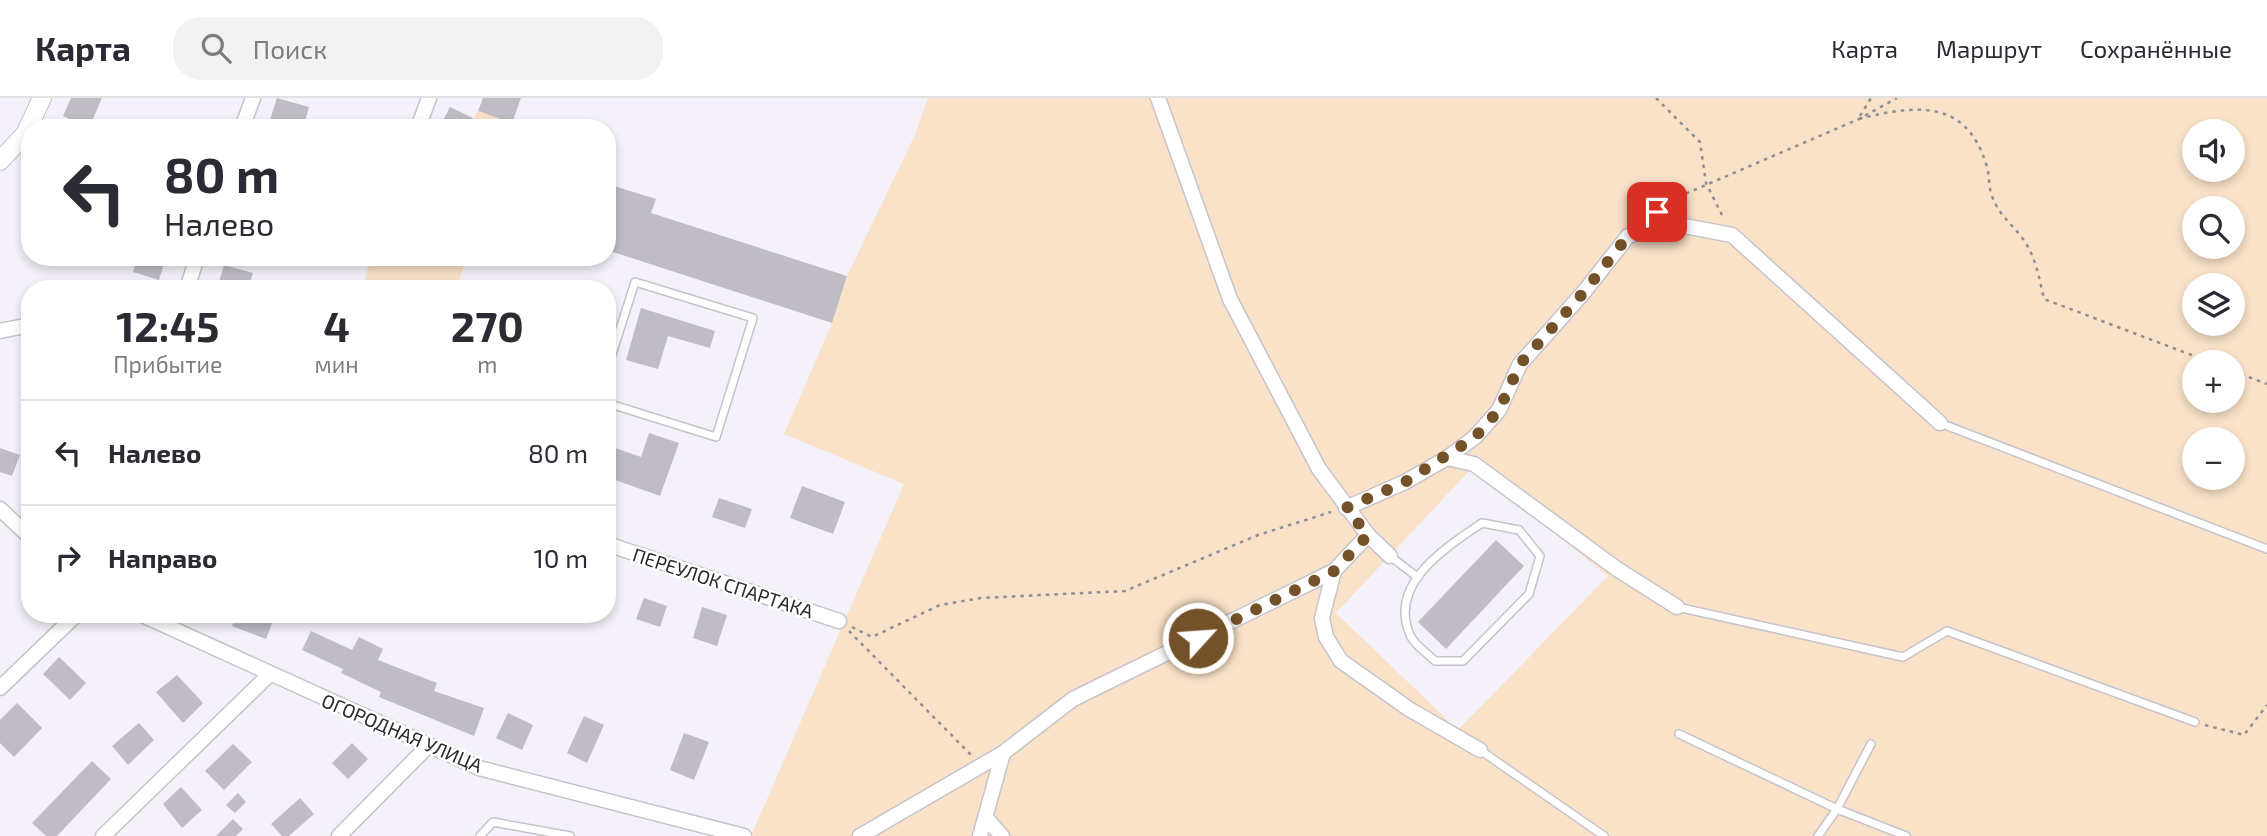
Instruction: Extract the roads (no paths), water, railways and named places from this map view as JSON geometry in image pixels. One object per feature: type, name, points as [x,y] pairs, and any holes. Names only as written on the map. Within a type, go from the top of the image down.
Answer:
[{"type":"street","points":[[32,119],[43,98]]},
{"type":"street","points":[[245,119],[253,98]]},
{"type":"street","points":[[421,119],[429,98]]},
{"type":"street","points":[[1157,98],[1230,299],[1319,469],[1368,535],[1390,556]]},
{"type":"street","points":[[0,160],[21,139]]},
{"type":"street","points":[[1346,508],[1405,482],[1447,458],[1475,437],[1499,410],[1520,364],[1584,292],[1628,236],[1674,224],[1732,235],[1940,423]]},
{"type":"street","points":[[0,331],[21,327]]},
{"type":"street","points":[[1447,458],[1474,464],[1617,569],[1677,607]]},
{"type":"street","points":[[0,509],[21,529]]},
{"type":"street","points":[[860,836],[1003,753],[1073,699],[1334,571],[1368,535]]},
{"type":"street","name":"ПЕРЕУЛОК СПАРТАКА","points":[[616,547],[839,621]]},
{"type":"street","points":[[1334,571],[1322,618],[1326,636],[1342,661],[1409,709],[1480,750]]},
{"type":"street","points":[[0,688],[68,623]]},
{"type":"street","name":"ОГОРОДНАЯ УЛИЦА","points":[[159,623],[478,768],[676,821],[744,836]]},
{"type":"street","points":[[103,836],[269,675]]},
{"type":"street","points":[[339,836],[428,746]]},
{"type":"street","points":[[980,836],[1003,753]]},
{"type":"street","points":[[986,818],[1002,836]]},
{"type":"lane","points":[[616,342],[635,282],[753,318],[716,437],[616,407]]},
{"type":"lane","points":[[1940,423],[2267,549]]},
{"type":"lane","points":[[1482,523],[1519,530],[1540,556],[1529,594],[1463,661],[1435,661],[1412,639],[1404,611],[1416,576],[1443,549],[1482,523]]},
{"type":"lane","points":[[1390,556],[1416,576]]},
{"type":"lane","points":[[1677,607],[1903,657],[1947,631],[2195,722]]},
{"type":"lane","points":[[1679,734],[1837,809],[1906,836]]},
{"type":"lane","points":[[1818,836],[1837,809],[1871,744]]},
{"type":"lane","points":[[1480,750],[1604,836]]},
{"type":"lane","points":[[480,836],[493,822],[570,836]]}]
